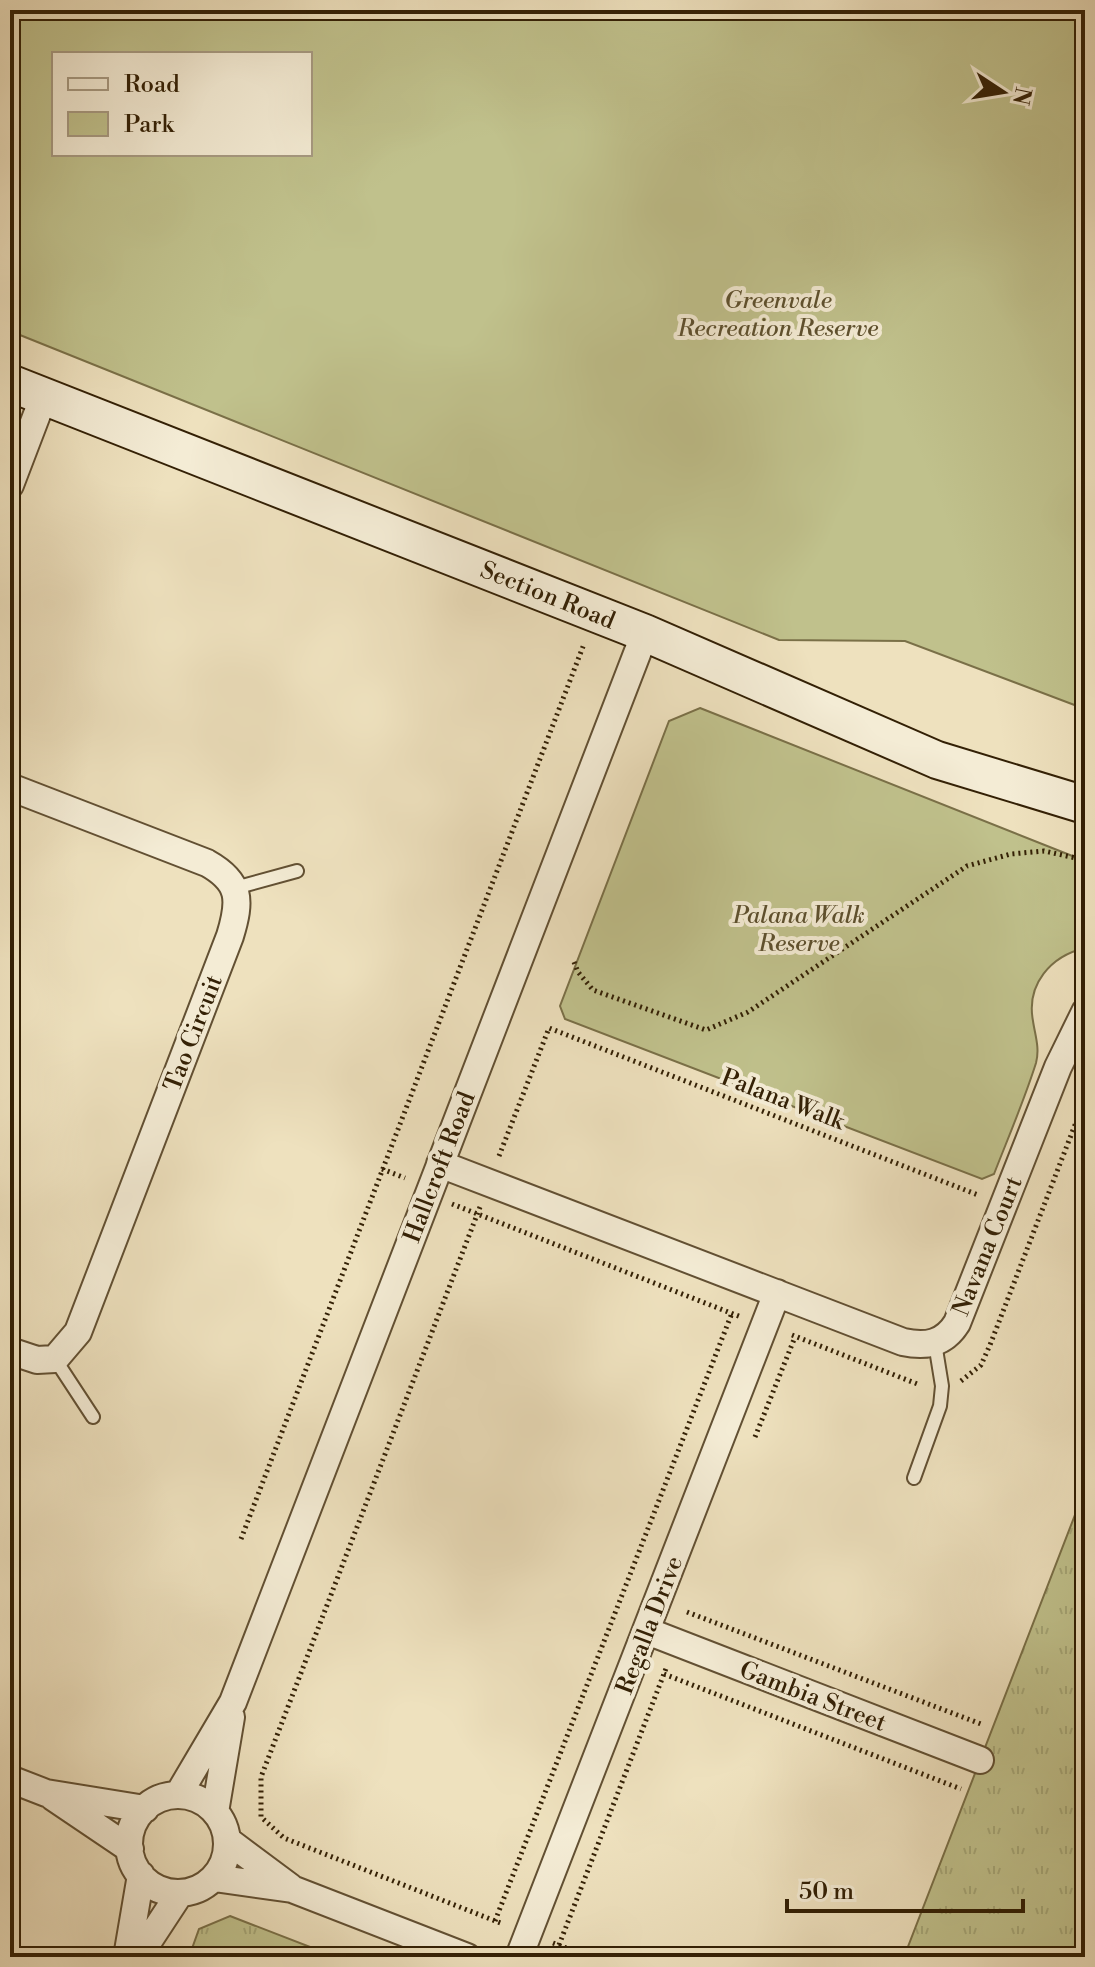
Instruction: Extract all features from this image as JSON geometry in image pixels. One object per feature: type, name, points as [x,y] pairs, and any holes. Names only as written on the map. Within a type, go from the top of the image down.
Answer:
[{"type":"street","name":"Section Road","points":[[10,383],[645,633],[937,760],[1085,805]]},
{"type":"street","points":[[10,485],[44,396]]},
{"type":"street","name":"Hallcroft Road","points":[[178,1795],[233,1702],[645,633]]},
{"type":"street","points":[[10,787],[207,863],[226,874],[235,888]]},
{"type":"street","name":"Tao Circuit","points":[[55,1359],[78,1332],[219,966],[237,908],[235,888]]},
{"type":"street","name":"Navana Court","points":[[935,1343],[952,1332],[957,1323],[1058,1067],[1085,1012]]},
{"type":"street","points":[[440,1164],[903,1342],[920,1345],[935,1343]]},
{"type":"street","name":"Regalla Drive","points":[[524,1945],[777,1293]]},
{"type":"street","points":[[10,1351],[37,1360],[55,1359]]},
{"type":"street","name":"Gambia Street","points":[[647,1631],[980,1760]]},
{"type":"street","name":"Hallcroft Road","points":[[215,1812],[233,1702]]},
{"type":"street","points":[[10,1779],[46,1793],[145,1809]]},
{"type":"street","points":[[46,1793],[130,1849]]},
{"type":"street","points":[[178,1795],[192,1797],[215,1812],[227,1840],[226,1854],[214,1878],[193,1891],[180,1893],[152,1885],[141,1875],[130,1849],[130,1834],[145,1809],[160,1798],[178,1795]]},
{"type":"street","points":[[227,1840],[292,1889]]},
{"type":"street","points":[[127,1957],[141,1875]]},
{"type":"street","points":[[214,1878],[292,1889],[467,1957]]},
{"type":"street","points":[[138,1957],[180,1893]]},
{"type":"lane","points":[[235,888],[297,871]]},
{"type":"lane","name":"Navana Court","points":[[914,1478],[940,1406],[942,1386],[935,1343]]},
{"type":"lane","points":[[55,1359],[93,1417]]},
{"type":"path","points":[[241,1539],[595,613]]},
{"type":"path","points":[[574,962],[593,990],[706,1030],[748,1012],[967,866],[1011,854],[1044,851],[1085,860]]},
{"type":"path","name":"Palana Walk","points":[[490,1182],[549,1028],[1003,1204]]},
{"type":"path","points":[[477,1214],[917,1384],[942,1386],[972,1374],[985,1355],[1085,1099]]},
{"type":"path","points":[[490,1182],[261,1777],[258,1797],[261,1817],[284,1838],[495,1921],[524,1945],[590,1957]]},
{"type":"path","points":[[495,1921],[732,1313]]},
{"type":"path","points":[[687,1612],[981,1724]]},
{"type":"path","points":[[664,1674],[961,1789]]},
{"type":"green space","name":"Greenvale Recreation Reserve","points":[[10,10],[1085,10],[1085,709],[905,641],[779,640],[10,331]]},
{"type":"green space","name":"Palana Walk Reserve","points":[[700,708],[1085,861],[1085,948],[1052,965],[1037,984],[1032,1008],[1036,1063],[994,1174],[982,1179],[565,1019],[560,1006],[669,721]]},
{"type":"green space","points":[[1085,1489],[1085,1957],[904,1957]]},
{"type":"green space","points":[[230,1916],[336,1957],[189,1957],[199,1929]]}]
